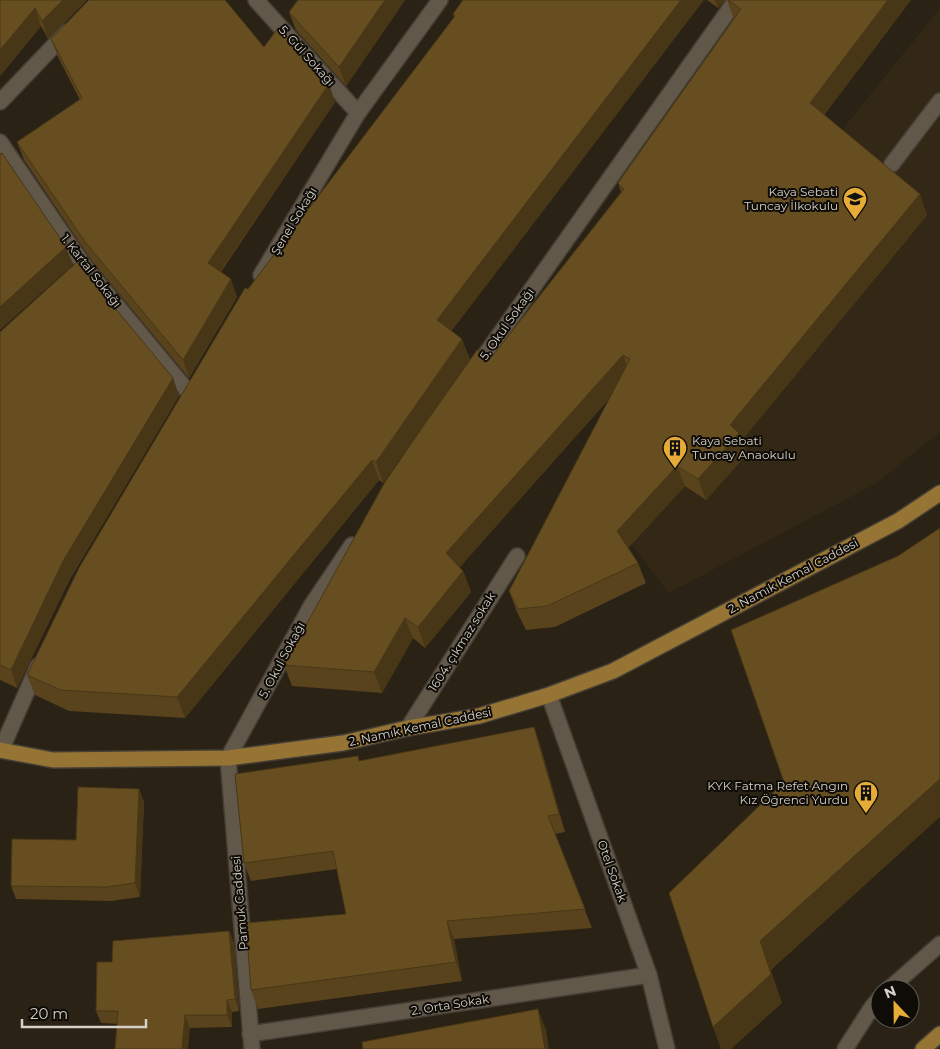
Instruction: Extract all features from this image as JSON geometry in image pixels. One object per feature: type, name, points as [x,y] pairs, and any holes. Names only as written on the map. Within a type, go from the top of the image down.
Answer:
[{"type":"main road","name":"2. Namık Kemal Caddesi","points":[[0,750],[53,760],[228,758],[343,743],[408,728],[479,716],[549,695],[613,671],[898,521],[940,493]]},
{"type":"main road","points":[[924,1049],[940,1034]]},
{"type":"street","name":"5. Gül Sokağı","points":[[256,0],[358,113]]},
{"type":"street","name":"Şenel Sokağı","points":[[256,283],[358,113],[440,0]]},
{"type":"street","name":"5. Okul Sokağı","points":[[465,383],[736,0]]},
{"type":"street","points":[[0,102],[76,22]]},
{"type":"street","points":[[892,164],[940,101]]},
{"type":"street","name":"1. Kartal Sokağı","points":[[0,142],[37,199],[85,266],[187,399],[200,377]]},
{"type":"street","points":[[71,279],[85,266]]},
{"type":"street","name":"5. Okul Sokağı","points":[[228,758],[311,606],[359,535]]},
{"type":"street","name":"1604. çıkmaz sokak","points":[[408,728],[517,556]]},
{"type":"street","points":[[0,750],[45,652]]},
{"type":"street","name":"Otel Sokak","points":[[549,695],[649,975],[667,1049]]},
{"type":"street","name":"Pamuk Caddesi","points":[[228,758],[251,1042]]},
{"type":"street","points":[[900,979],[940,944]]},
{"type":"street","name":"2. Orta Sokak","points":[[251,1042],[649,975]]},
{"type":"street","points":[[845,1049],[870,1010]]},
{"type":"shaded area","name":"Kaya Sebati Tuncay İlkokulu","points":[[940,8],[940,432],[877,483],[669,593],[572,468]]},
{"type":"building","points":[[0,0],[63,0],[42,21],[35,8],[0,50]]},
{"type":"building","points":[[89,0],[225,0],[264,47],[278,28],[329,84],[208,263],[231,279],[183,360],[86,243],[17,142],[82,98],[51,39]]},
{"type":"building","points":[[298,0],[385,0],[339,67],[289,12]]},
{"type":"building","points":[[463,0],[681,0],[437,320],[462,339],[376,462],[372,460],[177,697],[61,690],[27,675],[79,568],[245,288],[248,289],[455,16],[453,14]]},
{"type":"building","points":[[728,0],[888,0],[810,103],[920,194],[730,425],[739,433],[698,479],[677,466],[617,531],[638,563],[547,606],[518,609],[509,591],[630,359],[623,355],[446,553],[463,571],[418,627],[405,618],[374,672],[284,665],[385,482],[477,350],[490,359],[624,189],[618,183],[741,9]]},
{"type":"building","points":[[2,153],[66,247],[0,307],[0,154]]},
{"type":"building","points":[[77,262],[173,378],[63,561],[11,670],[0,665],[0,332]]},
{"type":"building","name":"KYK Fatma Refet Angın Kız Öğrenci Yurdu","points":[[940,528],[940,779],[760,941],[771,974],[713,1027],[669,893],[784,782],[731,630],[898,556]]},
{"type":"building","points":[[534,727],[559,814],[548,816],[585,909],[447,921],[456,962],[251,990],[246,923],[346,914],[333,851],[244,863],[235,774],[358,756],[359,761]]},
{"type":"building","points":[[78,787],[139,789],[135,883],[106,887],[11,886],[12,839],[76,840]]},
{"type":"building","points":[[229,931],[235,999],[227,1000],[227,1015],[185,1015],[182,1049],[115,1049],[118,1011],[96,1011],[97,962],[112,962],[113,941]]},
{"type":"building","points":[[538,1009],[545,1049],[363,1049],[362,1042]]},
{"type":"place","name":"Kaya Sebati Tuncay İlkokulu","points":[[855,220]]},
{"type":"place","name":"Kaya Sebati Tuncay Anaokulu","points":[[675,469]]},
{"type":"place","name":"KYK Fatma Refet Angın Kız Öğrenci Yurdu","points":[[866,814]]}]
